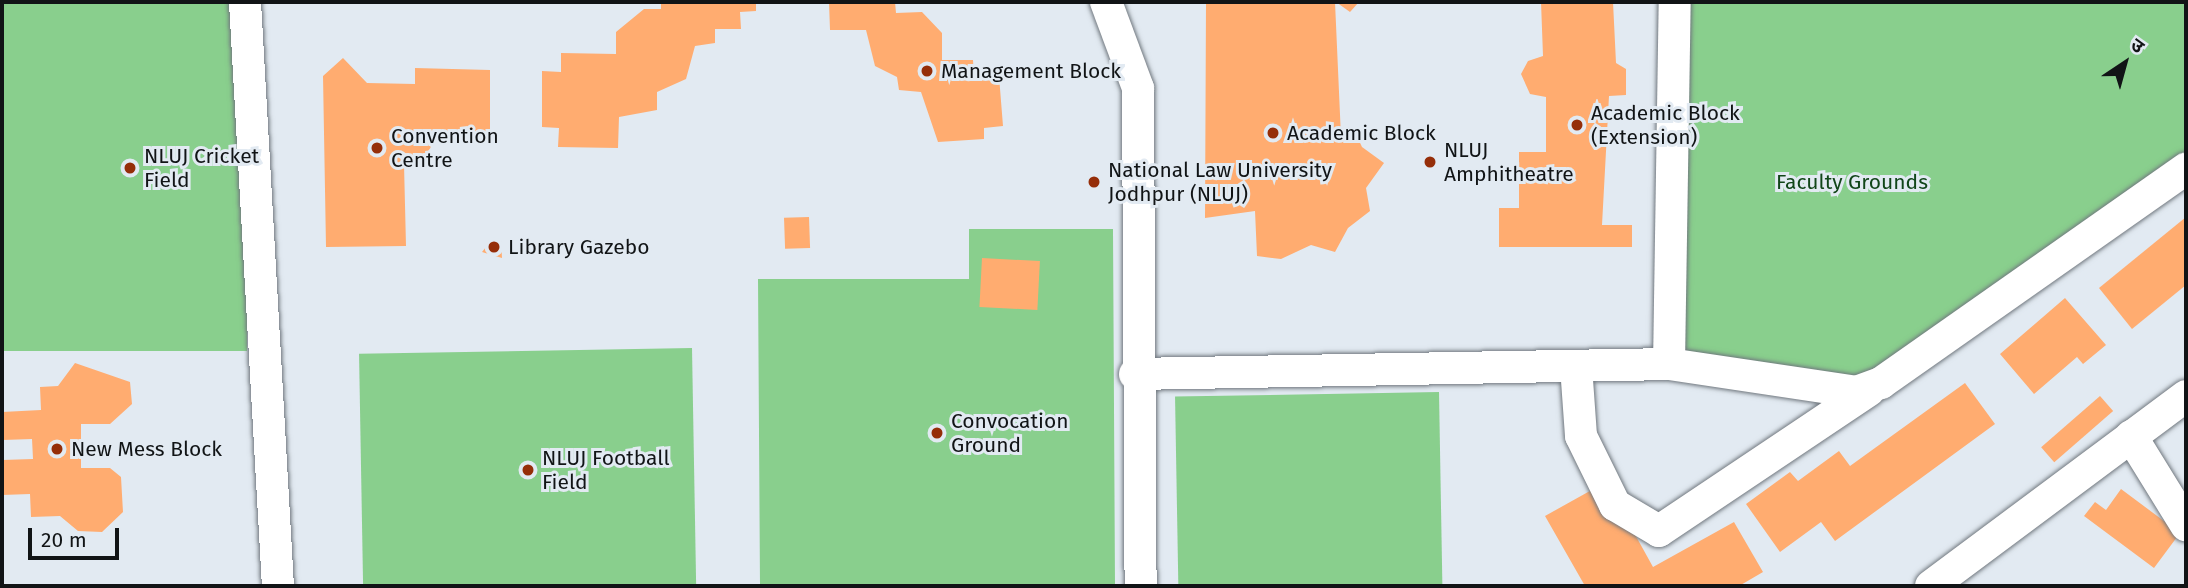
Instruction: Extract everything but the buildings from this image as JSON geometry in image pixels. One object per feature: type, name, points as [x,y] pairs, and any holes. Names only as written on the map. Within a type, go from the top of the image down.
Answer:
[{"type":"street","points":[[245,2],[278,586]]},
{"type":"street","points":[[1106,2],[1138,88],[1135,374],[1141,586]]},
{"type":"street","points":[[1669,364],[1675,2]]},
{"type":"street","points":[[1576,366],[1581,436],[1615,505],[1659,531],[1881,383],[2186,169]]},
{"type":"street","points":[[1135,374],[1669,364],[1833,393],[1881,383]]},
{"type":"street","points":[[1931,586],[2186,396]]},
{"type":"street","points":[[2131,436],[2186,525]]},
{"type":"green space","name":"NLUJ Cricket Field","points":[[2,2],[247,2],[247,351],[2,351]]},
{"type":"green space","name":"Faculty Grounds","points":[[1675,2],[2186,2],[2186,160],[1881,383],[1669,364]]},
{"type":"green space","name":"Convocation Ground","points":[[969,229],[1113,229],[1115,586],[760,586],[758,279],[969,279]]},
{"type":"green space","name":"NLUJ Football Field","points":[[692,348],[696,586],[363,586],[359,354]]},
{"type":"green space","points":[[1439,392],[1442,586],[1178,586],[1175,397]]},
{"type":"place","name":"Management Block","points":[[927,71]]},
{"type":"place","name":"Academic Block (Extension)","points":[[1577,125]]},
{"type":"place","name":"Academic Block","points":[[1273,133]]},
{"type":"place","name":"Convention Centre","points":[[377,148]]},
{"type":"place","name":"NLUJ Amphitheatre","points":[[1430,162]]},
{"type":"place","name":"NLUJ Cricket Field","points":[[130,168]]},
{"type":"place","name":"National Law University Jodhpur (NLUJ)","points":[[1094,182]]},
{"type":"place","name":"Library Gazebo","points":[[494,247]]},
{"type":"place","name":"Convocation Ground","points":[[937,433]]},
{"type":"place","name":"New Mess Block","points":[[57,449]]},
{"type":"place","name":"NLUJ Football Field","points":[[528,470]]}]
